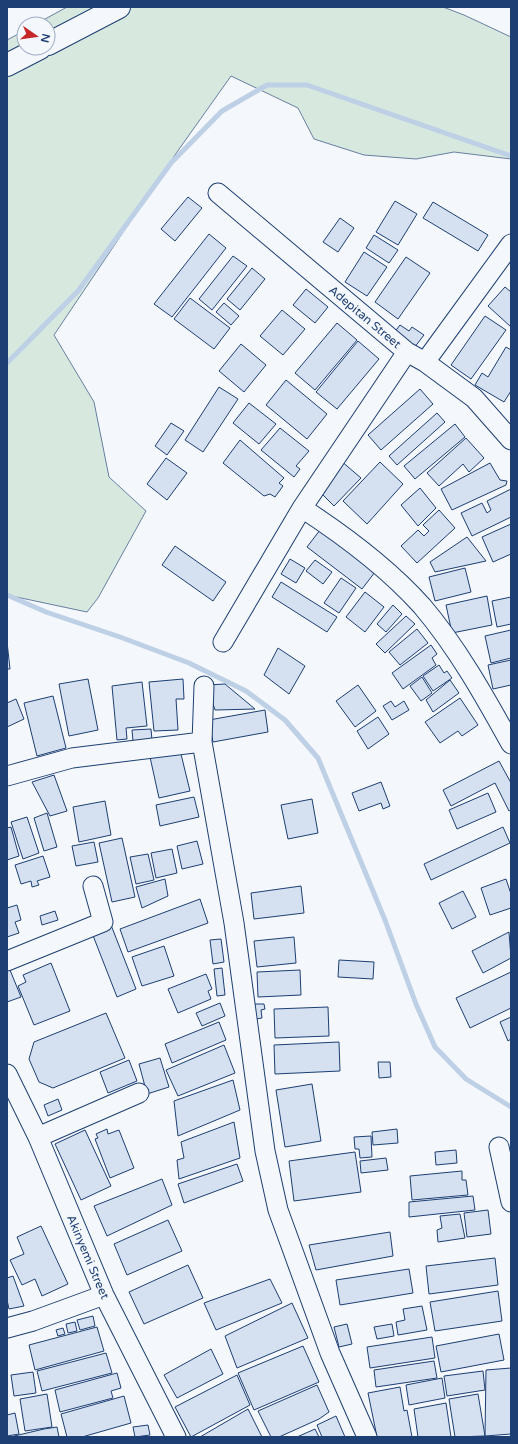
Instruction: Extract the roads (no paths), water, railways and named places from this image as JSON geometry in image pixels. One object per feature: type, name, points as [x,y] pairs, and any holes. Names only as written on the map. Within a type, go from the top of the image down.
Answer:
[{"type":"highway","points":[[56,40],[119,7]]},
{"type":"highway","points":[[7,65],[24,56]]},
{"type":"street","name":"Adepitan Street","points":[[218,193],[407,352],[425,362],[474,398],[511,440]]},
{"type":"street","points":[[425,362],[511,244]]},
{"type":"street","points":[[223,642],[302,508],[407,352]]},
{"type":"street","points":[[302,508],[338,531],[381,566],[422,606],[481,690],[511,744]]},
{"type":"street","points":[[204,686],[202,742],[234,923],[264,1150],[281,1216],[330,1353],[366,1437]]},
{"type":"street","points":[[7,776],[72,758],[202,742]]},
{"type":"street","points":[[7,961],[103,922],[93,886]]},
{"type":"street","name":"Akinyemi Street","points":[[7,1074],[38,1137],[104,1295],[176,1437]]},
{"type":"street","points":[[38,1137],[139,1093]]},
{"type":"street","points":[[499,1147],[511,1202]]},
{"type":"street","points":[[7,1328],[33,1321],[104,1295]]},
{"type":"waterway","points":[[7,363],[78,291],[171,163],[222,111],[267,85],[307,85],[511,156]]},
{"type":"waterway","points":[[7,595],[46,612],[120,637],[189,663],[246,691],[285,720],[318,758],[385,920],[416,1004],[435,1047],[466,1079],[511,1107]]}]
